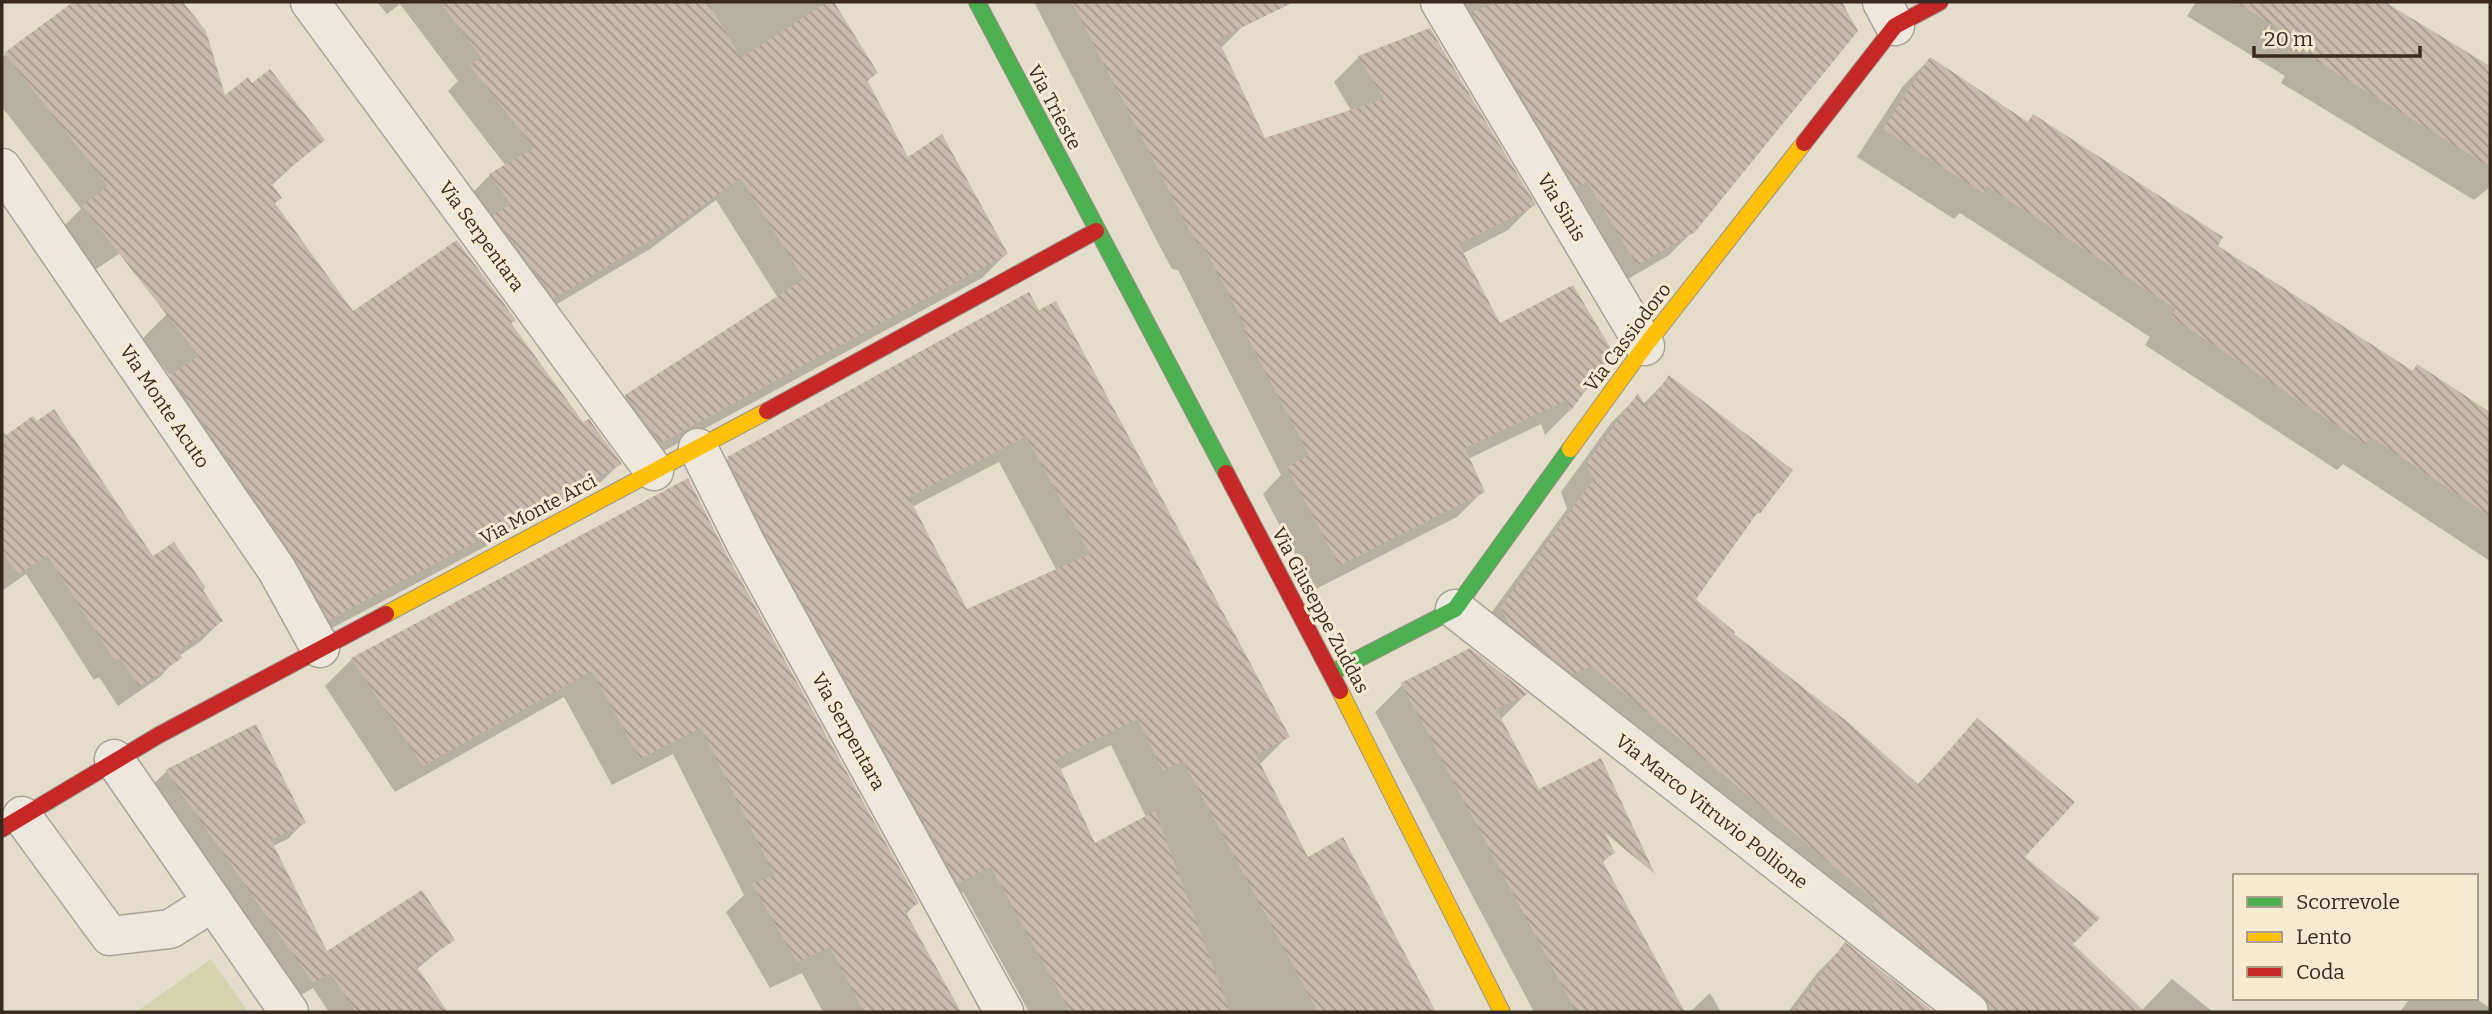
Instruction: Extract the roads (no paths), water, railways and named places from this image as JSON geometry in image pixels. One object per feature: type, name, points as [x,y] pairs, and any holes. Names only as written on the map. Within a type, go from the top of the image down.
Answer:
[{"type":"street","name":"Via Serpentara","points":[[310,2],[654,471]]},
{"type":"street","name":"Via Trieste","points":[[976,2],[1096,231]]},
{"type":"street","name":"Via Sinis","points":[[1440,2],[1645,346]]},
{"type":"street","name":"Via Cassiodoro","points":[[1331,673],[1455,609],[1888,14],[1940,2]]},
{"type":"street","name":"Via Monte Acuto","points":[[2,168],[277,569],[320,648]]},
{"type":"street","name":"Via Monte Arci","points":[[12,822],[114,759],[698,448],[1096,231]]},
{"type":"street","name":"Via Giuseppe Zuddas","points":[[1096,231],[1331,673],[1502,1012]]},
{"type":"street","name":"Via Serpentara","points":[[698,448],[746,544],[1004,1012]]},
{"type":"street","name":"Via Marco Vitruvio Pollione","points":[[1455,609],[1969,1012]]},
{"type":"street","points":[[114,759],[289,1012]]},
{"type":"street","points":[[12,822],[110,936],[170,929],[213,902]]}]
